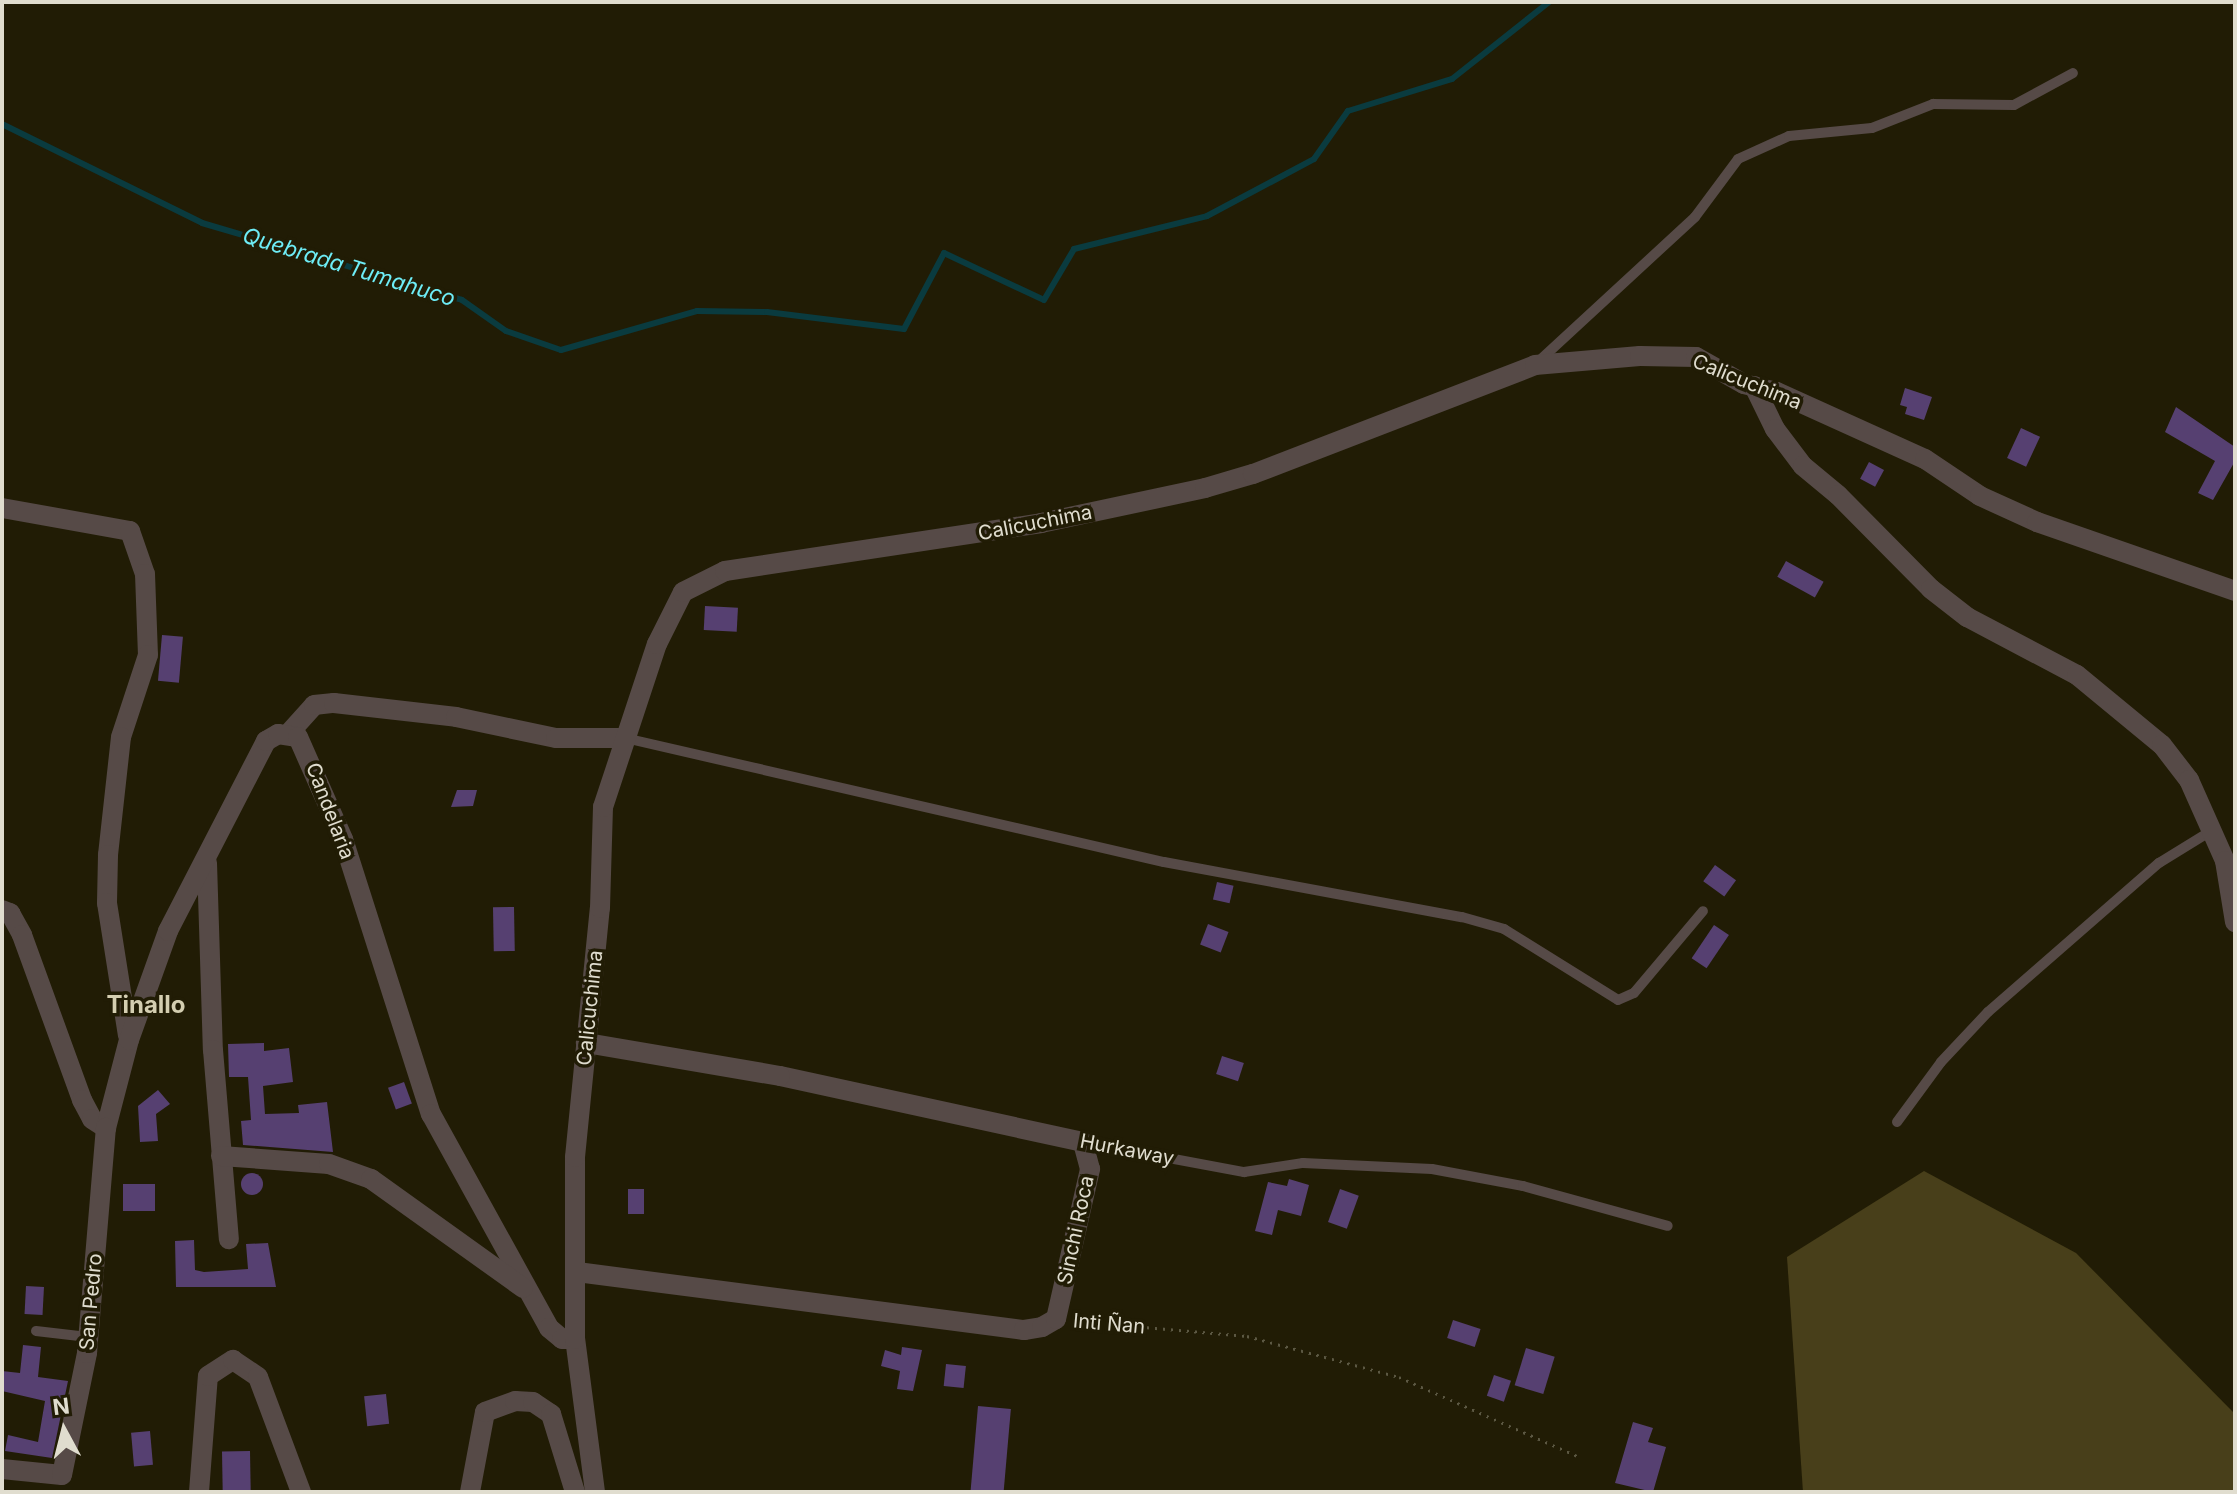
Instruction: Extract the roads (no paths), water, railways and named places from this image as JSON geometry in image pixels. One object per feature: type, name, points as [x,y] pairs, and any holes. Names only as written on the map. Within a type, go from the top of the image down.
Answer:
[{"type":"street","name":"Calicuchima","points":[[595,1492],[575,1339],[575,1157],[603,807],[657,644],[683,592],[725,571],[1041,523],[1205,488],[1253,474],[1535,365],[1696,357],[1754,386],[1925,459],[1980,496],[2037,522],[2235,591]]},
{"type":"street","points":[[1754,386],[1775,429],[1803,466],[1838,495],[1931,589],[1967,617],[2077,675],[2162,745],[2189,780],[2225,861],[2235,922]]},
{"type":"street","points":[[2,508],[130,531],[145,574],[148,655],[121,737],[108,855],[107,903],[129,1040]]},
{"type":"street","points":[[2,910],[10,913],[22,935],[82,1100],[92,1119],[106,1128],[129,1040],[168,931],[266,741],[290,732],[314,705],[334,703],[456,717],[556,738],[625,738]]},
{"type":"street","name":"Candelaria","points":[[290,732],[305,746],[338,827],[431,1114],[555,1335],[575,1339]]},
{"type":"street","points":[[206,859],[221,1156],[229,1239]]},
{"type":"street","name":"Hurkaway","points":[[586,1043],[780,1076],[1083,1142]]},
{"type":"street","name":"San Pedro","points":[[66,1484],[88,1337],[106,1128]]},
{"type":"street","name":"Sinchi Roca","points":[[1056,1319],[1090,1169],[1083,1142]]},
{"type":"street","points":[[221,1156],[329,1164],[371,1179],[529,1292]]},
{"type":"street","name":"Inti Ñan","points":[[577,1272],[1024,1330],[1056,1319]]},
{"type":"street","points":[[199,1492],[208,1376],[233,1360],[258,1377],[301,1492]]},
{"type":"street","points":[[470,1492],[485,1412],[515,1401],[533,1402],[551,1414],[575,1492]]},
{"type":"street","points":[[2,1469],[66,1484]]},
{"type":"lane","points":[[1535,365],[1677,235],[1738,159],[1789,136],[1872,128],[1933,104],[2014,105],[2073,73]]},
{"type":"lane","points":[[625,738],[1164,862],[1462,917],[1504,929],[1618,1000],[1634,993],[1703,911]]},
{"type":"lane","points":[[1897,1122],[1941,1062],[1988,1012],[2159,863],[2211,831]]},
{"type":"lane","name":"Hurkaway","points":[[1083,1142],[1244,1172],[1303,1163],[1432,1169],[1523,1186],[1668,1226]]},
{"type":"lane","points":[[36,1331],[88,1337]]},
{"type":"waterway","name":"Quebrada Tumahuco","points":[[2,124],[202,223],[462,300],[506,331],[561,350],[697,311],[767,312],[904,329],[944,253],[1044,300],[1074,249],[1207,216],[1314,159],[1348,111],[1452,79],[1549,2]]},
{"type":"district","name":"Tinallo","points":[[146,1005]]}]
